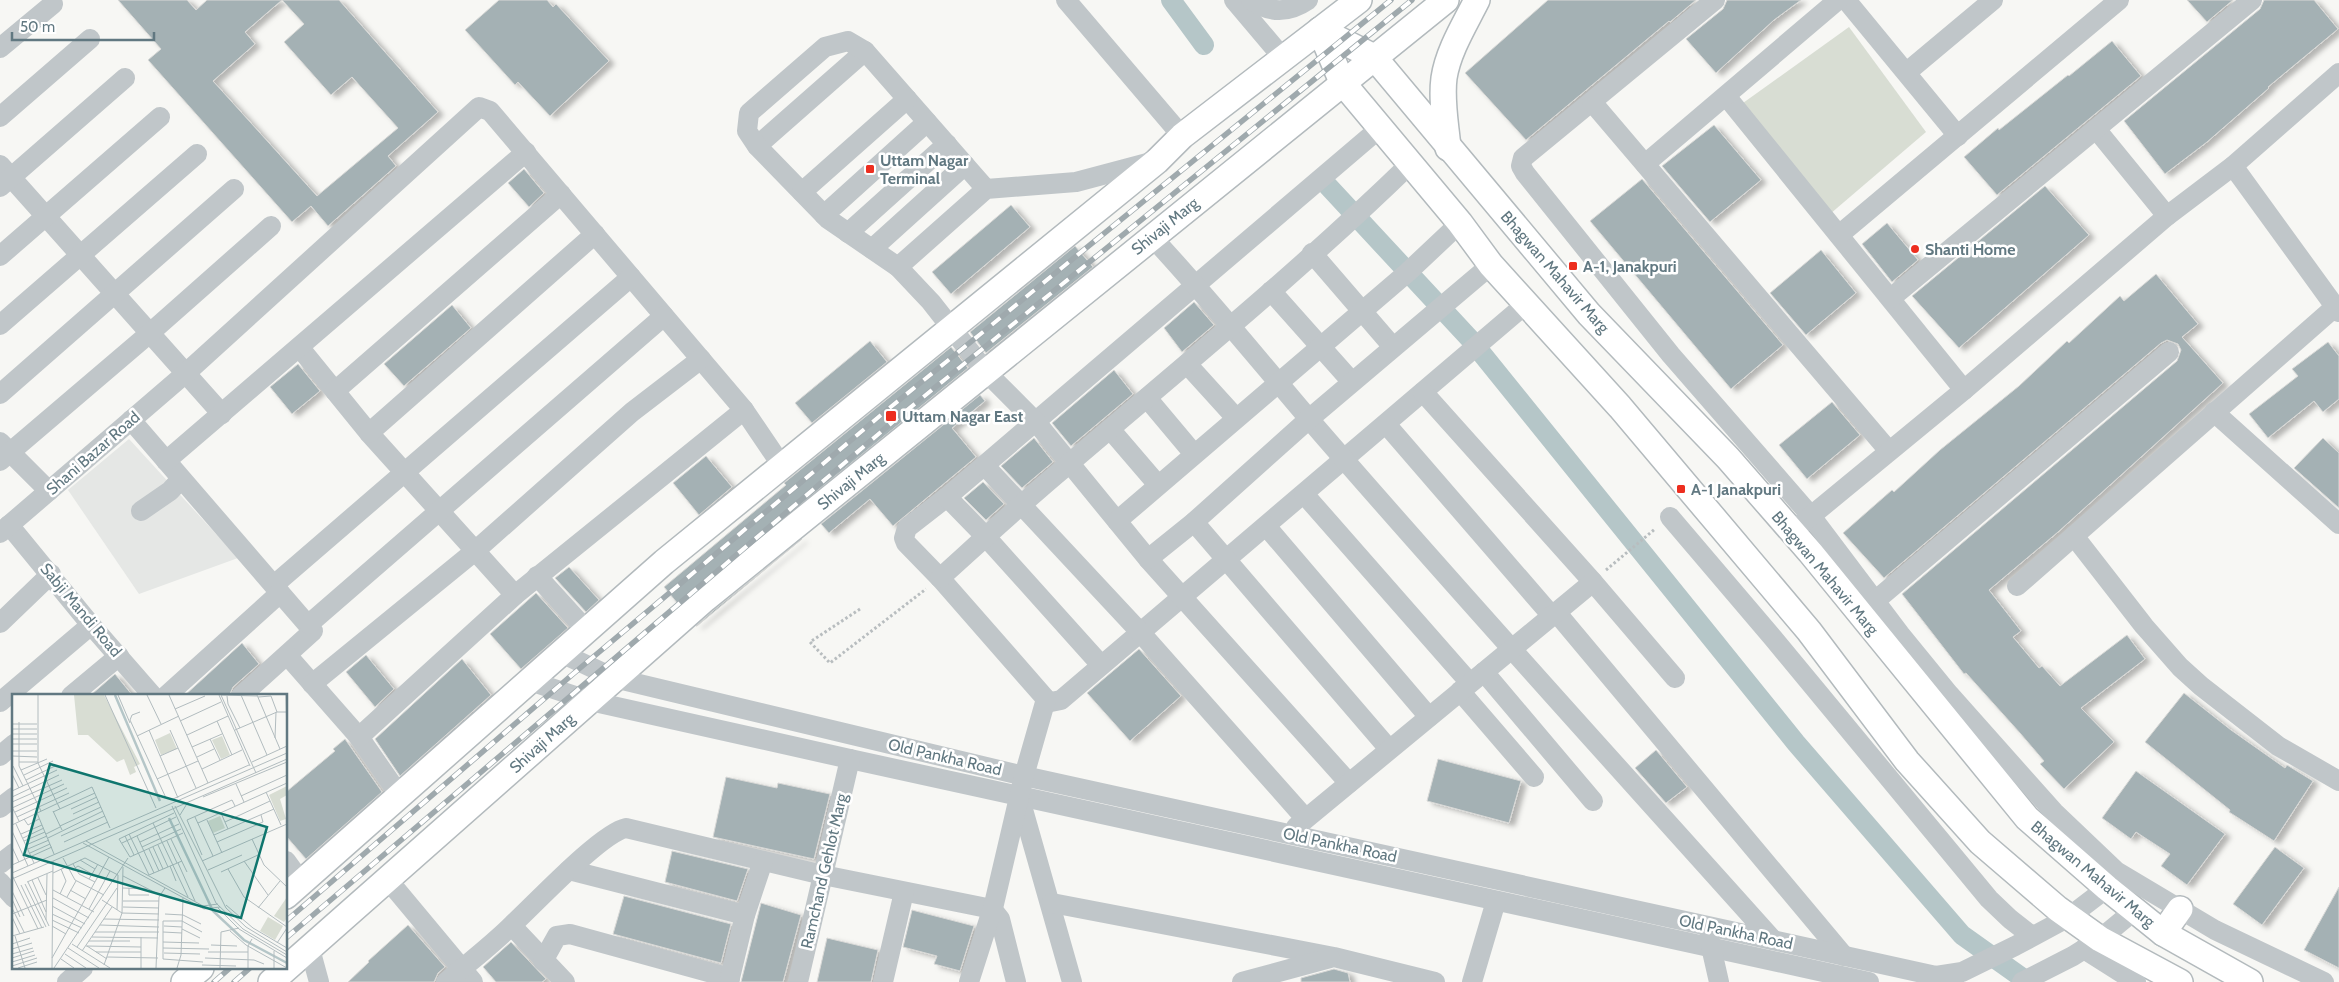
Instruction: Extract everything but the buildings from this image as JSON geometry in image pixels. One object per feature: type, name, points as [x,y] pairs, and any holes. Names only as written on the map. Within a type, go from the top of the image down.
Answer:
[{"type":"main road","points":[[294,889],[664,562],[1157,161],[1182,136],[1359,0]]},
{"type":"main road","name":"Shivaji Marg","points":[[288,968],[705,599],[1342,82],[1446,0]]},
{"type":"main road","points":[[1448,148],[1443,102],[1444,77],[1452,52],[1477,0]]},
{"type":"main road","points":[[1320,30],[1374,57]]},
{"type":"main road","points":[[1320,30],[1342,82],[1460,223],[1491,265],[1626,414],[1810,631],[1907,761],[1980,842],[2069,917],[2092,944],[2180,982]]},
{"type":"main road","name":"Bhagwan Mahavir Marg","points":[[1374,57],[1448,148],[1589,314],[1728,458],[1801,524],[2027,818],[2106,888],[2163,932],[2250,982]]},
{"type":"main road","points":[[2163,932],[2180,909]]},
{"type":"main road","points":[[184,982],[199,970]]},
{"type":"main road","name":"Shivaji Marg","points":[[271,982],[285,970]]},
{"type":"street","points":[[1066,0],[1182,136]]},
{"type":"street","points":[[1234,0],[1283,58]]},
{"type":"street","points":[[1251,0],[1266,8],[1286,11],[1296,8],[1308,0]]},
{"type":"street","points":[[1715,0],[1523,158],[1522,166],[1525,173],[1671,355],[1801,524],[1875,601],[1949,694],[2020,775],[2077,835],[2116,871],[2239,943],[2324,982]]},
{"type":"street","points":[[1645,164],[1838,0]]},
{"type":"street","points":[[1846,0],[1958,136]]},
{"type":"street","points":[[1907,72],[1993,0]]},
{"type":"street","points":[[1839,235],[2120,0]]},
{"type":"street","points":[[1891,298],[2252,0]]},
{"type":"street","points":[[0,48],[53,4]]},
{"type":"street","points":[[0,116],[90,39]]},
{"type":"street","points":[[986,189],[865,51],[848,41],[825,47],[749,113],[747,131],[758,146],[824,215],[898,267],[931,302],[986,372],[1036,422],[1148,559],[1349,783]]},
{"type":"street","points":[[758,146],[865,51]]},
{"type":"street","points":[[1801,524],[1964,390],[2167,216],[2233,166],[2339,73]]},
{"type":"street","points":[[124,78],[4,177],[46,216],[222,414]]},
{"type":"street","points":[[1726,96],[1964,390]]},
{"type":"street","points":[[802,192],[907,99]]},
{"type":"street","points":[[1592,102],[1889,452]]},
{"type":"street","name":"Shani Bazar Road","points":[[5,529],[186,373],[479,106],[490,111],[526,152]]},
{"type":"street","points":[[0,256],[160,118]]},
{"type":"street","points":[[824,215],[927,122]]},
{"type":"street","points":[[1380,128],[985,466],[907,528],[904,538],[906,543],[940,578],[1046,699],[1051,702],[1061,700],[1527,303]]},
{"type":"street","points":[[2096,129],[2167,216]]},
{"type":"street","points":[[848,233],[947,144]]},
{"type":"street","points":[[166,461],[300,348],[526,152],[744,410],[782,466]]},
{"type":"street","points":[[0,325],[197,154]]},
{"type":"street","points":[[898,267],[986,189],[1076,182],[1157,161]]},
{"type":"street","points":[[940,578],[1070,463],[1232,326],[1312,253],[1356,216],[1410,164]]},
{"type":"street","points":[[872,249],[965,165]]},
{"type":"street","points":[[2017,586],[2214,412],[2337,310],[2233,166]]},
{"type":"street","points":[[0,394],[234,190]]},
{"type":"street","points":[[335,391],[561,194]]},
{"type":"street","points":[[1117,520],[1360,310],[1408,272],[1460,223]]},
{"type":"street","points":[[49,491],[3,452],[150,333],[272,226]]},
{"type":"street","points":[[369,433],[595,234]]},
{"type":"street","points":[[1152,237],[1232,326],[1309,419],[1512,650],[1773,940]]},
{"type":"street","points":[[1312,253],[1394,347]]},
{"type":"street","points":[[1148,559],[1194,522],[1309,419],[1491,265]]},
{"type":"street","points":[[168,694],[277,589],[404,473],[631,277]]},
{"type":"street","points":[[1270,291],[1352,382]]},
{"type":"street","points":[[309,624],[438,510],[664,316]]},
{"type":"street","points":[[300,348],[369,433],[515,595]]},
{"type":"street","points":[[1875,601],[2169,352]]},
{"type":"street","points":[[312,684],[475,551],[632,412],[701,360]]},
{"type":"street","points":[[1187,364],[1236,418]]},
{"type":"street","points":[[1423,392],[1675,678]]},
{"type":"street","points":[[1147,398],[1194,454]]},
{"type":"street","points":[[359,737],[515,595],[744,410]]},
{"type":"street","points":[[2214,412],[2339,524]]},
{"type":"street","points":[[131,420],[309,624],[313,631],[312,634],[242,694]]},
{"type":"street","points":[[1386,424],[1554,614],[1844,956]]},
{"type":"street","points":[[1110,429],[1158,485]]},
{"type":"street","points":[[985,466],[1140,632],[1305,818]]},
{"type":"street","points":[[141,511],[170,491],[181,479]]},
{"type":"street","points":[[1304,494],[1471,682],[1593,801]]},
{"type":"street","points":[[947,497],[986,537],[1101,664]]},
{"type":"street","points":[[1670,517],[1773,638],[1989,899],[2032,936]]},
{"type":"street","points":[[1194,522],[1389,749]]},
{"type":"street","points":[[1266,526],[1429,717]]},
{"type":"street","name":"Sabji Mandi Road","points":[[5,529],[51,574],[91,625],[119,656],[145,693]]},
{"type":"street","points":[[2074,536],[2144,626],[2180,667],[2201,686],[2278,746],[2339,781]]},
{"type":"street","points":[[0,622],[51,574]]},
{"type":"street","points":[[538,576],[587,631]]},
{"type":"street","points":[[1289,834],[1305,818],[1512,650],[1592,582]]},
{"type":"street","points":[[0,702],[91,625]]},
{"type":"street","name":"Old Pankha Road","points":[[561,653],[614,678],[1024,776],[1936,976],[1962,972],[2015,946],[2069,917],[2106,888]]},
{"type":"street","points":[[287,655],[359,737],[400,796]]},
{"type":"street","points":[[73,694],[119,656]]},
{"type":"street","name":"Old Pankha Road","points":[[530,681],[590,701],[1019,797],[1869,982]]},
{"type":"street","points":[[1471,682],[1534,777]]},
{"type":"street","points":[[969,982],[992,909],[1024,776],[1046,699]]},
{"type":"street","points":[[0,756],[12,746]]},
{"type":"street","name":"Ramchand Gehlot Marg","points":[[798,982],[850,759]]},
{"type":"street","points":[[1019,797],[1052,904],[1072,982]]},
{"type":"street","points":[[0,808],[12,799]]},
{"type":"street","points":[[388,880],[460,978],[569,870],[614,833],[626,828],[822,875],[992,909],[1000,919],[1016,982]]},
{"type":"street","points":[[0,864],[12,855]]},
{"type":"street","points":[[543,961],[557,936],[570,934],[729,980],[745,915],[762,861]]},
{"type":"street","points":[[288,868],[294,889]]},
{"type":"street","points":[[569,870],[745,915]]},
{"type":"street","points":[[0,882],[12,896]]},
{"type":"street","points":[[883,982],[904,892]]},
{"type":"street","points":[[1472,982],[1496,901]]},
{"type":"street","points":[[1052,904],[1334,957],[1435,982]]},
{"type":"street","points":[[2022,982],[2092,944],[2135,910]]},
{"type":"street","points":[[1706,925],[1720,982]]},
{"type":"street","points":[[512,926],[543,961],[565,982]]},
{"type":"street","points":[[2092,944],[2136,982]]},
{"type":"street","points":[[310,949],[319,982]]},
{"type":"street","points":[[1242,982],[1334,957]]},
{"type":"path","points":[[1592,582],[1648,536]]},
{"type":"path","points":[[860,609],[810,642],[830,663],[940,578]]},
{"type":"shaded area","points":[[1849,27],[1926,132],[1823,220],[1736,108]]},
{"type":"shaded area","points":[[129,439],[238,558],[139,594],[68,490]]},
{"type":"waterway","points":[[1171,0],[1204,45]]},
{"type":"waterway","points":[[1328,186],[1470,339],[1796,743],[1962,935],[2028,982]]},
{"type":"railway","points":[[288,919],[573,674],[887,410],[1391,0]]},
{"type":"railway","points":[[288,936],[895,420],[1412,0]]},
{"type":"railway","points":[[214,982],[228,970]]},
{"type":"railway","points":[[234,982],[248,970]]},
{"type":"place","name":"Uttam Nagar Terminal","points":[[870,169]]},
{"type":"place","name":"Shanti Home","points":[[1915,249]]},
{"type":"place","name":"A-1, Janakpuri","points":[[1573,266]]},
{"type":"place","name":"Uttam Nagar East","points":[[891,416]]},
{"type":"place","name":"A-1 Janakpuri","points":[[1681,489]]}]
